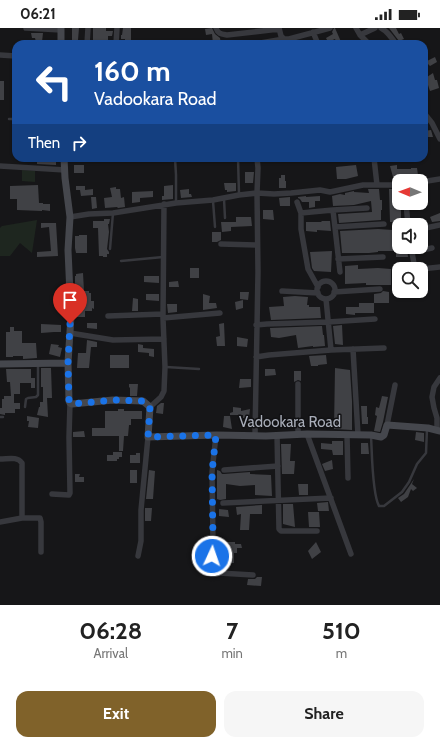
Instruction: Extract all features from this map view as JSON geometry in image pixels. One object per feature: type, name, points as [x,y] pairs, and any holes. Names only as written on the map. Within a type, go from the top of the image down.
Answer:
[{"type":"main road","points":[[61,29],[61,40]]},
{"type":"main road","points":[[64,162],[70,217],[68,250],[71,316],[68,363],[69,401],[72,404],[113,400],[143,401],[150,407],[148,437]]},
{"type":"main road","points":[[0,364],[68,363]]},
{"type":"main road","points":[[387,426],[428,428],[438,430]]},
{"type":"main road","name":"Vadookara Road","points":[[148,437],[307,434],[371,435],[381,437],[384,435],[387,426]]},
{"type":"street","points":[[26,28],[61,29]]},
{"type":"street","points":[[88,28],[88,40]]},
{"type":"street","points":[[116,40],[117,28]]},
{"type":"street","points":[[216,28],[221,34],[279,28],[281,36],[284,40]]},
{"type":"street","points":[[288,40],[330,28]]},
{"type":"street","points":[[356,28],[365,40]]},
{"type":"street","points":[[360,35],[375,28]]},
{"type":"street","points":[[381,28],[393,40]]},
{"type":"street","points":[[313,32],[316,40]]},
{"type":"street","points":[[0,54],[12,56]]},
{"type":"street","points":[[428,118],[440,139]]},
{"type":"street","points":[[255,435],[257,162]]},
{"type":"street","points":[[374,162],[377,185]]},
{"type":"street","points":[[0,166],[65,170]]},
{"type":"street","points":[[428,181],[440,179]]},
{"type":"street","points":[[70,217],[89,214],[113,213],[164,204],[213,200],[257,193],[297,197],[320,190],[330,192],[363,185],[392,185]]},
{"type":"street","points":[[297,197],[301,213],[301,229],[308,269],[321,297],[326,299],[332,297],[334,286],[330,282],[322,283],[318,290]]},
{"type":"street","points":[[150,407],[161,397],[164,391],[164,204]]},
{"type":"street","points":[[301,213],[367,208]]},
{"type":"street","points":[[333,210],[340,272]]},
{"type":"street","points":[[335,227],[384,224]]},
{"type":"street","points":[[428,228],[440,225]]},
{"type":"street","points":[[220,244],[257,245]]},
{"type":"street","points":[[428,248],[432,248]]},
{"type":"street","points":[[338,259],[383,257]]},
{"type":"street","points":[[428,269],[440,267]]},
{"type":"street","points":[[334,292],[380,289]]},
{"type":"street","points":[[282,292],[318,290]]},
{"type":"street","points":[[326,299],[330,350]]},
{"type":"street","points":[[108,316],[163,316],[220,313]]},
{"type":"street","points":[[256,325],[375,319]]},
{"type":"street","points":[[70,333],[113,340],[164,339]]},
{"type":"street","points":[[256,357],[330,350],[384,348]]},
{"type":"street","points":[[353,349],[358,435]]},
{"type":"street","points":[[438,430],[432,396],[434,387],[440,378]]},
{"type":"street","points":[[298,384],[298,434]]},
{"type":"street","points":[[387,426],[395,385]]},
{"type":"street","points":[[52,494],[69,495],[70,493],[70,403]]},
{"type":"street","points":[[307,434],[351,554]]},
{"type":"street","points":[[216,435],[212,472],[212,556],[215,569],[219,572],[253,575]]},
{"type":"street","points":[[277,435],[280,530],[317,531]]},
{"type":"street","points":[[347,435],[348,478]]},
{"type":"street","points":[[138,556],[141,541],[141,510],[148,437]]},
{"type":"street","points":[[0,459],[15,458],[22,463],[22,518]]},
{"type":"street","points":[[224,470],[278,466]]},
{"type":"street","points":[[223,503],[331,498]]},
{"type":"street","points":[[0,522],[22,518],[38,518],[41,520],[41,552]]},
{"type":"lane","points":[[175,162],[176,203]]},
{"type":"lane","points":[[238,162],[239,195]]},
{"type":"lane","points":[[224,198],[225,218]]},
{"type":"lane","points":[[213,200],[215,227]]},
{"type":"lane","points":[[110,249],[113,213]]},
{"type":"lane","points":[[120,261],[163,257]]},
{"type":"lane","points":[[24,407],[26,399],[36,397],[38,395],[38,364]]},
{"type":"lane","points":[[165,367],[199,369]]},
{"type":"lane","points":[[371,435],[377,502],[379,506],[384,506],[402,492],[409,482],[417,464],[426,453],[428,428]]},
{"type":"shaded area","points":[[22,170],[35,171],[35,182],[22,181]]},
{"type":"shaded area","points":[[37,220],[32,253],[20,243],[10,256],[0,256],[0,228],[2,226]]},
{"type":"building","points":[[72,28],[79,28],[78,40],[72,40]]},
{"type":"building","points":[[93,28],[106,28],[106,31],[113,31],[112,36],[108,36],[108,40],[93,40]]},
{"type":"building","points":[[123,28],[131,28],[131,40],[121,39]]},
{"type":"building","points":[[212,28],[220,40],[213,40],[212,34],[206,35],[205,29]]},
{"type":"building","points":[[335,28],[340,40],[327,40],[326,38],[333,34],[332,32]]},
{"type":"building","points":[[389,28],[396,28],[399,34],[401,33],[404,39],[398,40]]},
{"type":"building","points":[[31,33],[43,33],[42,40],[36,40],[35,38],[32,38]]},
{"type":"building","points":[[435,57],[437,62],[430,66],[428,60]]},
{"type":"building","points":[[433,73],[439,88],[430,91],[428,76]]},
{"type":"building","points":[[0,81],[4,81],[4,100],[0,100]]},
{"type":"building","points":[[428,130],[431,130],[433,137],[428,137]]},
{"type":"building","points":[[37,162],[56,162],[56,165],[37,164]]},
{"type":"building","points":[[74,165],[84,165],[84,173],[74,173]]},
{"type":"building","points":[[356,165],[358,176],[346,179],[337,179],[336,167]]},
{"type":"building","points":[[397,165],[397,169],[417,168],[418,174],[392,174],[390,166]]},
{"type":"building","points":[[245,172],[254,172],[253,183],[245,183]]},
{"type":"building","points":[[281,175],[285,175],[286,188],[279,188],[279,178],[281,178]]},
{"type":"building","points":[[224,183],[236,183],[236,191],[227,192],[227,190],[225,190]]},
{"type":"building","points":[[38,185],[39,203],[50,204],[50,211],[17,210],[17,199],[10,199],[10,186]]},
{"type":"building","points":[[173,185],[173,199],[162,200],[162,196],[164,196],[164,186]]},
{"type":"building","points":[[76,186],[85,186],[85,190],[93,189],[93,195],[81,196],[80,190],[76,190]]},
{"type":"building","points":[[116,187],[116,189],[120,189],[121,198],[124,197],[125,207],[105,208],[104,198],[112,197],[110,188]]},
{"type":"building","points":[[189,189],[189,194],[191,194],[192,197],[181,198],[180,190]]},
{"type":"building","points":[[368,189],[379,189],[380,200],[382,200],[381,220],[339,223],[338,214],[372,212],[371,201],[354,205],[333,206],[332,196],[340,194],[345,195],[345,193],[354,191],[369,193]]},
{"type":"building","points":[[389,189],[392,189],[392,210],[401,210],[401,218],[392,218],[392,222],[390,222]]},
{"type":"building","points":[[153,191],[153,197],[140,198],[140,202],[132,203],[132,192]]},
{"type":"building","points":[[306,196],[320,196],[320,201],[315,201],[315,207],[309,208],[309,202],[302,202],[298,198]]},
{"type":"building","points":[[91,197],[96,197],[97,208],[92,209]]},
{"type":"building","points":[[290,197],[290,206],[280,206],[279,198]]},
{"type":"building","points":[[263,210],[273,210],[274,220],[263,219]]},
{"type":"building","points":[[440,213],[440,221],[432,222],[430,217]]},
{"type":"building","points":[[236,217],[251,217],[252,226],[231,227],[231,231],[222,232],[221,222],[236,222]]},
{"type":"building","points":[[104,219],[110,219],[108,224],[109,232],[107,249],[109,254],[107,254],[107,257],[99,256],[98,228],[93,228],[93,221],[104,221]]},
{"type":"building","points":[[321,221],[330,221],[331,231],[306,231],[306,222],[322,222]]},
{"type":"building","points":[[41,223],[56,223],[58,256],[37,257],[37,252],[51,251],[49,227],[41,228]]},
{"type":"building","points":[[378,229],[392,230],[392,251],[342,253],[340,231]]},
{"type":"building","points":[[212,232],[221,232],[221,240],[212,242]]},
{"type":"building","points":[[87,235],[87,253],[76,253],[75,236]]},
{"type":"building","points":[[332,251],[331,272],[314,271],[312,268],[310,252]]},
{"type":"building","points":[[396,254],[408,254],[408,257],[396,257]]},
{"type":"building","points":[[358,265],[358,269],[391,269],[391,285],[366,285],[366,283],[345,284],[345,266]]},
{"type":"building","points":[[190,268],[199,268],[199,278],[190,278]]},
{"type":"building","points":[[83,273],[84,291],[89,291],[89,293],[91,293],[91,301],[94,301],[94,309],[92,308],[92,311],[85,311],[85,317],[77,317],[75,295],[77,295],[77,287],[75,287],[75,276],[76,274]]},
{"type":"building","points":[[144,276],[159,276],[159,283],[144,282]]},
{"type":"building","points":[[178,281],[179,287],[169,287],[169,282]]},
{"type":"building","points":[[383,291],[389,292],[389,303],[374,303],[374,294],[381,293]]},
{"type":"building","points":[[240,292],[249,292],[248,300],[240,299]]},
{"type":"building","points":[[146,294],[159,294],[159,301],[146,300]]},
{"type":"building","points":[[203,294],[210,296],[209,303],[216,303],[217,308],[203,310]]},
{"type":"building","points":[[283,297],[308,297],[307,305],[309,305],[309,307],[320,307],[321,318],[271,320],[269,307],[284,306]]},
{"type":"building","points":[[133,298],[138,299],[138,311],[132,311]]},
{"type":"building","points":[[243,300],[243,308],[236,310],[235,302]]},
{"type":"building","points":[[359,303],[374,303],[374,313],[355,313],[355,315],[346,314],[346,307],[359,307]]},
{"type":"building","points":[[167,304],[177,304],[177,312],[168,313]]},
{"type":"building","points":[[87,323],[97,323],[97,329],[87,328]]},
{"type":"building","points":[[224,323],[225,346],[217,346],[216,337],[220,336],[219,324]]},
{"type":"building","points":[[41,324],[61,325],[61,332],[41,333]]},
{"type":"building","points":[[342,325],[343,345],[335,344],[333,326]]},
{"type":"building","points":[[322,326],[325,346],[298,348],[296,335],[279,338],[271,337],[270,328]]},
{"type":"building","points":[[10,327],[14,327],[14,331],[22,331],[22,343],[36,343],[37,358],[23,359],[23,356],[6,357],[6,332],[10,332]]},
{"type":"building","points":[[237,337],[248,339],[247,347],[237,346]]},
{"type":"building","points":[[87,340],[97,342],[97,347],[91,347],[89,368],[77,368],[78,353],[86,353]]},
{"type":"building","points":[[51,344],[59,345],[58,347],[62,348],[60,357],[49,354]]},
{"type":"building","points":[[138,344],[143,345],[143,348],[154,349],[154,357],[149,356],[149,353],[138,352]]},
{"type":"building","points":[[110,355],[129,355],[129,368],[110,368]]},
{"type":"building","points":[[326,355],[327,364],[311,366],[309,356]]},
{"type":"building","points":[[41,368],[51,368],[52,398],[47,398],[48,417],[37,415],[40,402],[43,402]]},
{"type":"building","points":[[335,368],[350,370],[352,430],[334,429]]},
{"type":"building","points":[[6,369],[31,369],[31,378],[35,378],[35,388],[31,388],[31,383],[20,383],[20,394],[14,394],[14,403],[20,403],[20,409],[15,409],[15,413],[5,413],[5,415],[0,414],[2,399],[4,399],[4,396],[11,396],[10,382],[7,382]]},
{"type":"building","points":[[265,369],[275,369],[276,375],[265,376]]},
{"type":"building","points":[[294,371],[301,371],[301,381],[298,380],[294,382]]},
{"type":"building","points":[[240,379],[251,379],[251,387],[239,388]]},
{"type":"building","points":[[129,384],[138,384],[137,396],[130,396]]},
{"type":"building","points":[[382,396],[388,397],[380,432],[374,431],[377,416],[375,415],[376,407],[379,408]]},
{"type":"building","points":[[164,403],[163,414],[156,413],[157,406]]},
{"type":"building","points":[[361,406],[367,406],[368,424],[362,424]]},
{"type":"building","points":[[233,407],[241,408],[241,411],[250,409],[249,418],[243,418],[243,415],[230,415],[230,413],[233,412]]},
{"type":"building","points":[[118,409],[124,409],[124,411],[142,411],[142,419],[131,419],[128,436],[124,436],[123,451],[119,451],[119,436],[92,436],[92,428],[105,428],[105,411],[118,411]]},
{"type":"building","points":[[27,416],[39,418],[38,428],[28,427],[29,421],[27,421]]},
{"type":"building","points":[[224,416],[230,416],[232,429],[223,427]]},
{"type":"building","points":[[84,431],[85,437],[73,437],[73,432]]},
{"type":"building","points":[[416,432],[424,433],[424,442],[415,440]]},
{"type":"building","points":[[332,441],[343,441],[343,455],[333,455],[332,450],[321,449],[321,443],[332,444]]},
{"type":"building","points":[[361,443],[368,443],[369,454],[361,454]]},
{"type":"building","points":[[281,444],[291,444],[290,461],[295,461],[294,474],[282,474]]},
{"type":"building","points":[[113,452],[122,452],[122,457],[119,457],[117,461],[107,461],[107,455],[113,455]]},
{"type":"building","points":[[136,453],[140,453],[140,463],[130,463],[130,455],[136,455]]},
{"type":"building","points":[[332,460],[333,469],[325,471],[322,464]]},
{"type":"building","points":[[130,470],[137,470],[137,483],[130,483]]},
{"type":"building","points":[[149,470],[155,471],[153,499],[146,499]]},
{"type":"building","points":[[217,470],[222,474],[250,472],[250,474],[271,475],[272,496],[255,495],[255,485],[240,486],[226,484],[226,499],[217,499]]},
{"type":"building","points":[[75,474],[80,474],[79,477],[84,477],[84,482],[75,482]]},
{"type":"building","points":[[414,479],[412,484],[417,488],[413,491],[411,489],[408,497],[401,502],[398,498],[404,494]]},
{"type":"building","points":[[298,484],[308,484],[308,495],[299,495]]},
{"type":"building","points":[[328,502],[329,511],[318,511],[317,503]]},
{"type":"building","points":[[283,504],[293,504],[295,527],[283,524]]},
{"type":"building","points":[[262,505],[262,514],[250,514],[249,530],[240,530],[241,514],[237,515],[236,507]]},
{"type":"building","points":[[145,508],[152,508],[151,521],[145,521]]},
{"type":"building","points":[[219,509],[228,510],[229,517],[219,516]]},
{"type":"building","points":[[308,512],[319,512],[320,527],[309,527]]},
{"type":"building","points":[[227,542],[241,544],[242,548],[237,548],[237,553],[234,553],[234,563],[229,563],[229,560],[222,560],[222,549],[227,548]]},
{"type":"building","points":[[316,542],[321,552],[312,559],[308,551]]},
{"type":"building","points":[[257,577],[262,577],[261,586],[247,585],[248,579],[255,579]]},
{"type":"route","points":[[70,324],[68,364],[70,403],[113,400],[143,401],[150,407],[148,437],[216,435],[212,472],[212,556]]}]
